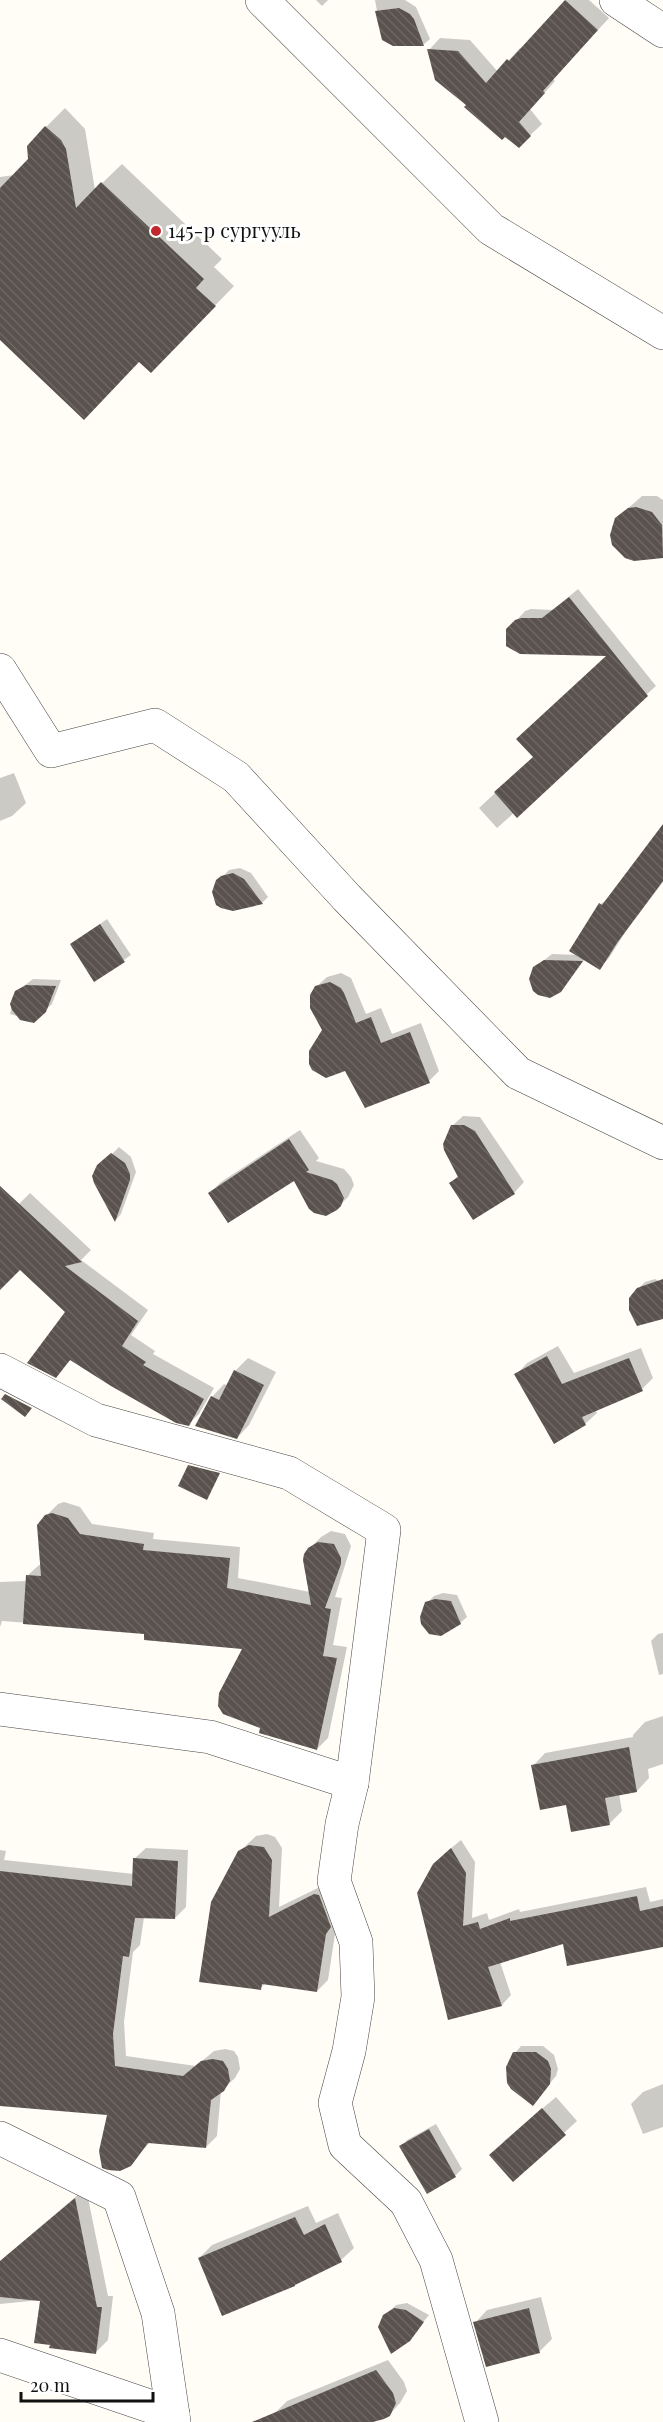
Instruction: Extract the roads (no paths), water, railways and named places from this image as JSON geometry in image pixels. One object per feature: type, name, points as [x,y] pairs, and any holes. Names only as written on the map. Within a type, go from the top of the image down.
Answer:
[{"type":"street","points":[[262,0],[491,229],[663,333]]},
{"type":"street","points":[[616,0],[663,31]]},
{"type":"street","points":[[0,669],[51,751],[155,725],[236,777],[347,898],[518,1073],[663,1143]]},
{"type":"street","points":[[0,1370],[96,1420],[289,1473],[384,1530],[352,1783],[342,1824],[334,1881],[356,1942],[358,1998],[349,2051],[335,2103],[345,2145],[406,2202],[436,2260],[482,2422]]},
{"type":"street","points":[[0,1709],[210,1737],[352,1783]]},
{"type":"street","points":[[0,2138],[119,2197],[158,2313],[174,2418],[0,2355]]},
{"type":"place","name":"145-р сургууль","points":[[156,231]]}]
